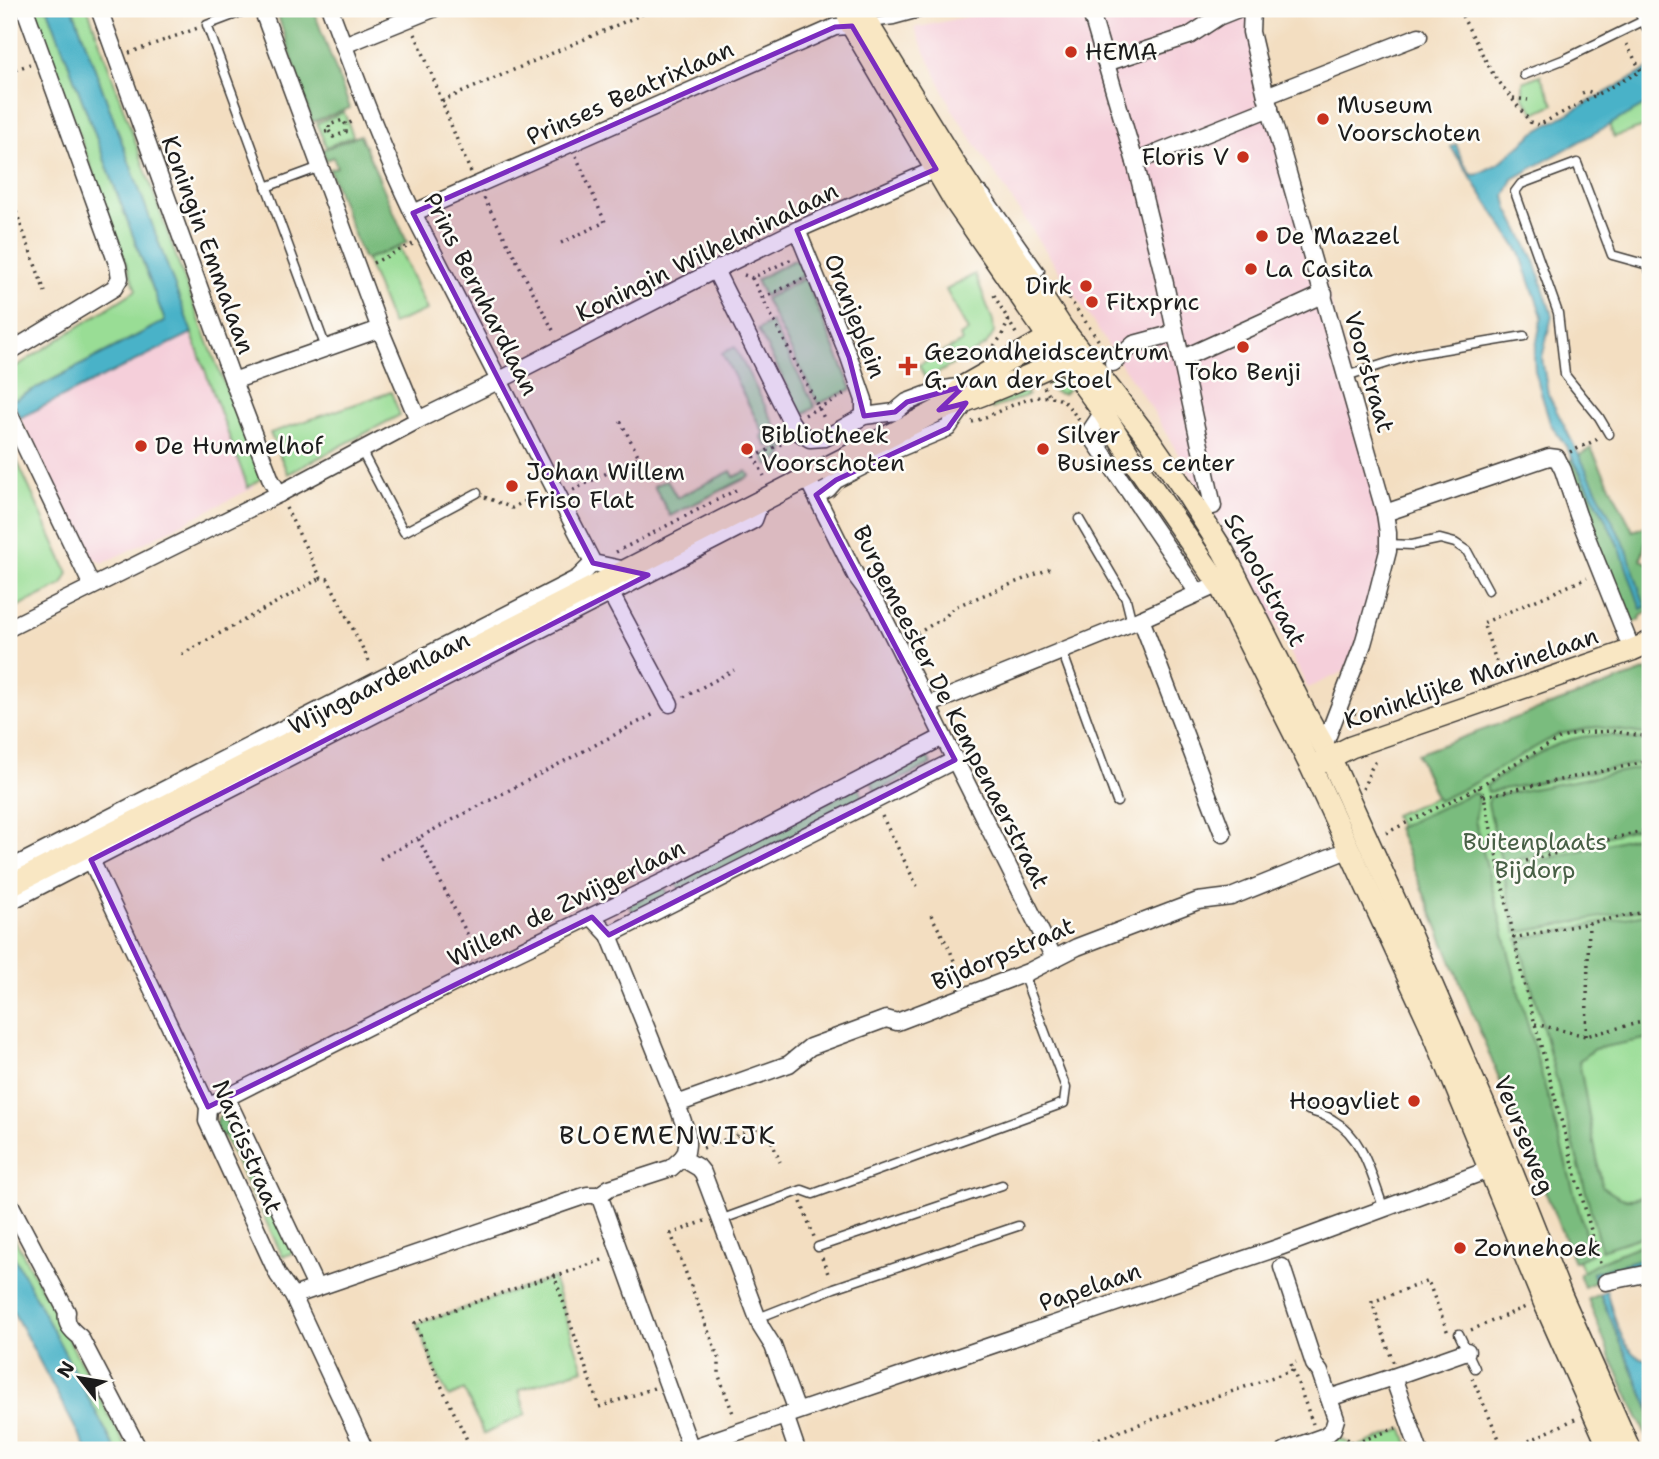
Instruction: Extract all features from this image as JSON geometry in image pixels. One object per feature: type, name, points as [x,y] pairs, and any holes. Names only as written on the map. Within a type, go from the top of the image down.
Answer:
[{"type":"main road","points":[[857,17],[954,200],[1056,333],[1090,357]]},
{"type":"main road","points":[[857,17],[963,176],[1056,333]]},
{"type":"main road","name":"Wijngaardenlaan","points":[[9,873],[761,501],[812,486],[944,419],[965,394],[1056,333]]},
{"type":"main road","name":"Wijngaardenlaan","points":[[965,394],[1090,357]]},
{"type":"main road","name":"Schoolstraat","points":[[1090,357],[1103,412],[1129,454],[1228,580]]},
{"type":"main road","name":"Schoolstraat","points":[[1090,357],[1185,491],[1228,580],[1322,757],[1360,844]]},
{"type":"main road","name":"Koninklijke Marinelaan","points":[[1322,757],[1636,641]]},
{"type":"main road","name":"Veurseweg","points":[[1360,844],[1429,1022],[1561,1295],[1630,1450]]},
{"type":"main road","name":"Veurseweg","points":[[1499,1166],[1544,1302],[1610,1450]]},
{"type":"street","points":[[9,352],[114,288],[120,278],[26,9]]},
{"type":"street","name":"Koningin Emmalaan","points":[[99,9],[233,381],[271,480],[279,494]]},
{"type":"street","points":[[262,9],[380,329],[418,420]]},
{"type":"street","name":"Prins Bernhardlaan","points":[[330,9],[394,174],[593,562]]},
{"type":"street","points":[[344,45],[433,9]]},
{"type":"street","name":"Schoolstraat","points":[[1090,9],[1135,162],[1162,270],[1213,506]]},
{"type":"street","points":[[1106,63],[1189,36],[1218,17],[1238,9]]},
{"type":"street","name":"Voorstraat","points":[[1252,9],[1251,32],[1268,102],[1385,513],[1388,544],[1363,644],[1322,757]]},
{"type":"street","name":"Prinses Beatrixlaan","points":[[413,213],[857,17]]},
{"type":"street","points":[[1135,162],[1419,36]]},
{"type":"street","name":"Koningin Wilhelminalaan","points":[[9,628],[279,494],[418,420],[718,268],[936,169]]},
{"type":"street","name":"Oranjeplein","points":[[797,230],[864,400],[864,416],[832,434]]},
{"type":"street","points":[[718,268],[794,427],[810,439],[825,438],[832,434]]},
{"type":"street","points":[[1181,359],[1324,294]]},
{"type":"street","points":[[233,381],[380,329]]},
{"type":"street","points":[[1090,357],[1175,333]]},
{"type":"street","name":"Wijngaardenlaan","points":[[864,416],[895,412],[907,402],[939,390],[965,394]]},
{"type":"street","points":[[1103,412],[1089,433],[1198,593]]},
{"type":"street","points":[[9,413],[92,586]]},
{"type":"street","points":[[1385,513],[1549,457],[1557,458],[1601,572],[1636,641]]},
{"type":"street","name":"Burgemeester De Kempenaerstraat","points":[[812,486],[856,576],[878,606],[1054,958]]},
{"type":"street","name":"Wijngaardenlaan","points":[[9,902],[754,520],[761,501]]},
{"type":"street","points":[[593,562],[626,570]]},
{"type":"street","name":"Wijngaardenlaan","points":[[9,873],[578,578],[593,562]]},
{"type":"street","points":[[928,705],[1137,621],[1228,580]]},
{"type":"street","points":[[611,594],[670,704]]},
{"type":"street","points":[[1137,621],[1223,834]]},
{"type":"street","name":"Willem de Zwijgerlaan","points":[[208,1107],[484,968],[683,872],[943,737]]},
{"type":"street","name":"Willem de Zwijgerlaan","points":[[608,936],[955,760]]},
{"type":"street","name":"Bijdorpstraat","points":[[677,1104],[789,1064],[810,1047],[886,1018],[897,1022],[1023,974],[1077,947],[1198,901],[1231,897],[1360,844]]},
{"type":"street","name":"Narcisstraat","points":[[90,860],[208,1107],[207,1121],[278,1275],[293,1296],[365,1450]]},
{"type":"street","points":[[592,917],[608,936],[677,1104],[687,1133],[687,1161]]},
{"type":"street","name":"Narcisstraat","points":[[227,1099],[316,1287]]},
{"type":"street","points":[[687,1161],[703,1173],[758,1318],[773,1346],[791,1413],[797,1450]]},
{"type":"street","points":[[293,1296],[587,1195],[599,1195],[609,1188],[687,1161]]},
{"type":"street","name":"Papelaan","points":[[688,1449],[1266,1251],[1499,1166]]},
{"type":"street","points":[[599,1195],[688,1449]]},
{"type":"street","points":[[9,1202],[67,1311],[68,1325],[80,1337],[139,1450]]},
{"type":"street","points":[[1282,1267],[1311,1357],[1320,1372],[1336,1419],[1334,1429],[1325,1436],[1286,1450]]},
{"type":"street","points":[[1606,1282],[1650,1273]]},
{"type":"street","points":[[1329,1398],[1461,1353]]},
{"type":"street","points":[[1395,1376],[1419,1450]]},
{"type":"lane","points":[[249,9],[207,25],[326,348]]},
{"type":"lane","points":[[857,17],[894,20],[934,9]]},
{"type":"lane","points":[[1524,75],[1621,32],[1646,18]]},
{"type":"lane","points":[[1609,434],[1600,417],[1566,375],[1558,313],[1515,192],[1521,184],[1577,163],[1612,255],[1648,265],[1650,272]]},
{"type":"lane","points":[[266,187],[320,167]]},
{"type":"lane","points":[[963,176],[986,194],[1040,271]]},
{"type":"lane","points":[[1346,376],[1416,354],[1524,335]]},
{"type":"lane","points":[[361,450],[404,532],[477,494]]},
{"type":"lane","points":[[1079,519],[1137,621]]},
{"type":"lane","points":[[1388,544],[1412,545],[1440,539],[1455,543],[1467,551],[1488,590]]},
{"type":"lane","points":[[1062,651],[1117,802]]},
{"type":"lane","points":[[719,1218],[802,1190],[813,1194],[1064,1103],[1066,1088],[1023,974]]},
{"type":"lane","points":[[1307,1110],[1333,1119],[1353,1135],[1384,1209]]},
{"type":"lane","points":[[818,1247],[1002,1185]]},
{"type":"lane","points":[[758,1318],[834,1288],[1018,1226]]},
{"type":"lane","points":[[1459,1334],[1461,1353],[1475,1368]]},
{"type":"path","points":[[442,101],[654,9]]},
{"type":"path","points":[[1462,16],[1493,74],[1530,122],[1539,125],[1640,71],[1621,32]]},
{"type":"path","points":[[117,57],[207,25]]},
{"type":"path","points":[[1582,93],[1587,91],[1598,94]]},
{"type":"path","points":[[1513,98],[1528,100]]},
{"type":"path","points":[[346,125],[370,114]]},
{"type":"path","points":[[343,120],[346,125],[346,132],[333,137],[329,131],[329,125],[343,120]]},
{"type":"path","points":[[310,139],[329,131]]},
{"type":"path","points":[[561,243],[605,222],[571,144]]},
{"type":"path","points":[[9,192],[45,292]]},
{"type":"path","points":[[358,270],[402,249]]},
{"type":"path","points":[[718,268],[752,278],[806,252]]},
{"type":"path","points":[[763,298],[814,273]]},
{"type":"path","points":[[752,278],[832,434]]},
{"type":"path","points":[[1058,283],[1090,357]]},
{"type":"path","points":[[764,476],[754,456],[787,441],[794,427],[818,408],[859,387]]},
{"type":"path","points":[[944,419],[976,422],[1037,396],[1050,397],[1062,400],[1089,433]]},
{"type":"path","points":[[571,491],[639,457],[620,420]]},
{"type":"path","points":[[1582,447],[1609,434]]},
{"type":"path","points":[[477,494],[512,508],[553,486]]},
{"type":"path","points":[[279,494],[321,578]]},
{"type":"path","points":[[897,645],[945,617],[954,607],[1054,567]]},
{"type":"path","points":[[1502,677],[1483,623],[1601,572]]},
{"type":"path","points":[[182,653],[321,578],[328,579],[378,680]]},
{"type":"path","points":[[380,859],[734,670]]},
{"type":"path","points":[[1360,844],[1479,787],[1505,769],[1561,738],[1580,733],[1611,731],[1650,737]]},
{"type":"path","points":[[1484,796],[1650,761]]},
{"type":"path","points":[[1479,787],[1484,796],[1513,937],[1535,1024],[1601,1264]]},
{"type":"path","points":[[874,801],[917,886]]},
{"type":"path","points":[[1499,868],[1650,829]]},
{"type":"path","points":[[418,838],[484,968]]},
{"type":"path","points":[[1513,937],[1650,911]]},
{"type":"path","points":[[932,915],[950,950],[967,995]]},
{"type":"path","points":[[1586,1036],[1589,923]]},
{"type":"path","points":[[1535,1024],[1586,1036],[1650,1020]]},
{"type":"path","points":[[687,1161],[699,1150],[765,1125],[780,1162]]},
{"type":"path","points":[[719,1218],[671,1234],[719,1359],[719,1376],[739,1431]]},
{"type":"path","points":[[458,1450],[470,1446],[415,1323],[620,1255]]},
{"type":"path","points":[[554,1277],[599,1407],[667,1384]]},
{"type":"path","points":[[1395,1376],[1372,1302],[1428,1281],[1461,1353]]},
{"type":"path","points":[[1459,1334],[1528,1306]]},
{"type":"path","points":[[1311,1357],[1291,1364],[1318,1438]]},
{"type":"path","points":[[1475,1368],[1469,1371],[1504,1450]]},
{"type":"path","points":[[1066,1450],[1293,1370]]},
{"type":"path","points":[[1510,1450],[1577,1417]]},
{"type":"path","points":[[1350,1441],[1353,1444],[1409,1424]]},
{"type":"highlighted area","points":[[852,26],[936,169],[797,230],[849,357],[864,416],[895,412],[907,402],[964,386],[939,410],[966,403],[948,428],[836,480],[816,495],[955,760],[609,935],[592,917],[208,1107],[91,860],[648,575],[593,563],[413,213],[835,27]]},
{"type":"shaded area","points":[[976,9],[1248,9],[1387,501],[1384,554],[1361,637],[1345,671],[1308,688],[1259,592],[1150,406],[952,109],[914,28],[975,15]]},
{"type":"shaded area","name":"De Hummelhof","points":[[192,333],[259,474],[253,488],[104,563],[89,556],[20,418]]},
{"type":"green space","points":[[33,9],[48,9],[165,321],[12,401],[9,386],[11,370],[136,290]]},
{"type":"green space","points":[[73,9],[88,9],[192,301],[261,478],[248,488]]},
{"type":"green space","points":[[276,9],[313,9],[350,108],[312,122]]},
{"type":"green space","points":[[1540,75],[1554,104],[1535,113],[1523,97],[1523,82]]},
{"type":"green space","points":[[1650,102],[1650,125],[1614,137],[1609,125]]},
{"type":"green space","points":[[344,112],[353,136],[326,147],[317,123]]},
{"type":"green space","points":[[360,135],[407,242],[366,259],[363,258],[329,169],[337,167],[333,157],[326,160],[322,150]]},
{"type":"green space","points":[[399,247],[427,310],[392,324],[366,259]]},
{"type":"green space","points":[[794,260],[799,263],[804,275],[764,296],[756,280]]},
{"type":"green space","points":[[975,274],[993,321],[994,333],[986,345],[926,380],[919,365],[962,342],[960,336],[968,331],[946,290]]},
{"type":"green space","points":[[805,278],[852,389],[818,404],[765,299]]},
{"type":"green space","points":[[771,322],[815,407],[800,416],[797,410],[799,409],[758,330]]},
{"type":"green space","points":[[735,347],[782,439],[767,447],[761,436],[764,434],[722,353]]},
{"type":"green space","points":[[1052,379],[1071,387],[1063,394],[1056,393],[1046,380]]},
{"type":"green space","points":[[1024,388],[1028,395],[992,409],[991,406]]},
{"type":"green space","points":[[391,392],[400,415],[288,474],[270,433]]},
{"type":"green space","points":[[9,443],[68,573],[62,585],[9,611]]},
{"type":"green space","points":[[785,444],[780,458],[768,466],[763,455]]},
{"type":"green space","points":[[1591,448],[1633,531],[1646,526],[1649,530],[1641,560],[1650,564],[1650,615],[1648,612],[1641,616],[1640,620],[1630,624],[1588,525],[1567,462],[1572,459],[1620,549],[1627,550],[1578,456]]},
{"type":"green space","points":[[731,471],[734,477],[747,471],[750,476],[670,516],[654,486],[667,480],[677,498]]},
{"type":"green space","points":[[1650,669],[1650,735],[1597,727],[1559,734],[1477,782],[1438,801],[1417,754]]},
{"type":"green space","name":"Buitenplaats Bijdorp","points":[[1650,671],[1650,1258],[1587,1274],[1583,1272],[1394,815],[1436,797],[1419,755]]},
{"type":"green space","points":[[1611,735],[1650,742],[1650,761],[1488,792],[1486,786],[1555,745],[1582,737]]},
{"type":"green space","points":[[926,753],[931,764],[876,792],[871,781]]},
{"type":"green space","points":[[1650,766],[1650,825],[1502,864],[1488,804],[1489,797]]},
{"type":"green space","points":[[858,786],[864,799],[681,893],[675,880]]},
{"type":"green space","points":[[1472,793],[1479,795],[1475,820],[1519,993],[1591,1254],[1574,1262],[1397,828]]},
{"type":"green space","points":[[1650,833],[1650,908],[1516,933],[1503,870]]},
{"type":"green space","points":[[664,886],[670,897],[635,916],[629,905]]},
{"type":"green space","points":[[1650,913],[1650,1038],[1594,1049],[1579,1061],[1602,1186],[1624,1199],[1650,1195],[1650,1234],[1601,1250],[1518,939]]},
{"type":"green space","points":[[224,1114],[230,1118],[235,1129],[220,1137],[215,1125],[219,1116]]},
{"type":"green space","points":[[235,1129],[265,1194],[254,1200],[223,1134]]},
{"type":"green space","points":[[273,1206],[294,1252],[283,1257],[261,1211]]},
{"type":"green space","points":[[9,1228],[128,1450],[116,1450],[9,1249]]},
{"type":"green space","points":[[1650,1241],[1650,1256],[1593,1273],[1596,1282],[1584,1287],[1579,1274],[1606,1259]]},
{"type":"green space","points":[[553,1278],[583,1369],[519,1390],[526,1414],[484,1434],[464,1390],[449,1397],[417,1324]]},
{"type":"green space","points":[[1600,1294],[1650,1411],[1650,1444],[1610,1356],[1588,1299]]},
{"type":"green space","points":[[1403,1429],[1410,1450],[1303,1450],[1338,1438],[1356,1447]]},
{"type":"water","points":[[48,9],[73,9],[192,333],[20,418],[12,401],[165,321]]},
{"type":"water","points":[[1650,68],[1650,102],[1513,179],[1505,196],[1508,209],[1535,261],[1552,316],[1542,358],[1548,394],[1627,550],[1645,607],[1641,609],[1620,549],[1601,510],[1550,423],[1535,372],[1534,356],[1542,316],[1520,253],[1451,147],[1456,144],[1471,174],[1476,175],[1498,164],[1534,133]]},
{"type":"water","points":[[9,1247],[116,1450],[87,1450],[9,1304]]},
{"type":"water","points":[[1650,1256],[1650,1263],[1602,1276],[1602,1280],[1596,1282],[1593,1273]]},
{"type":"water","points":[[1606,1290],[1617,1325],[1629,1349],[1650,1360],[1650,1411],[1600,1294]]},
{"type":"place","name":"HEMA","points":[[1071,52]]},
{"type":"place","name":"Museum Voorschoten","points":[[1323,119]]},
{"type":"place","name":"Floris V","points":[[1243,157]]},
{"type":"place","name":"De Mazzel","points":[[1262,236]]},
{"type":"place","name":"La Casita","points":[[1251,269]]},
{"type":"place","name":"Dirk","points":[[1086,286]]},
{"type":"place","name":"Fitxprnc","points":[[1092,302]]},
{"type":"place","name":"Toko Benji","points":[[1243,347]]},
{"type":"place","name":"Gezondheidscentrum G. van der Stoel","points":[[908,366]]},
{"type":"place","name":"De Hummelhof","points":[[141,446]]},
{"type":"place","name":"Bibliotheek Voorschoten","points":[[747,449]]},
{"type":"place","name":"Silver Business center","points":[[1043,449]]},
{"type":"place","name":"Johan Willem Friso Flat","points":[[512,486]]},
{"type":"place","name":"Hoogvliet","points":[[1414,1101]]},
{"type":"place","name":"Zonnehoek","points":[[1460,1248]]},
{"type":"district","name":"BLOEMENWIJK","points":[[668,1135]]}]
